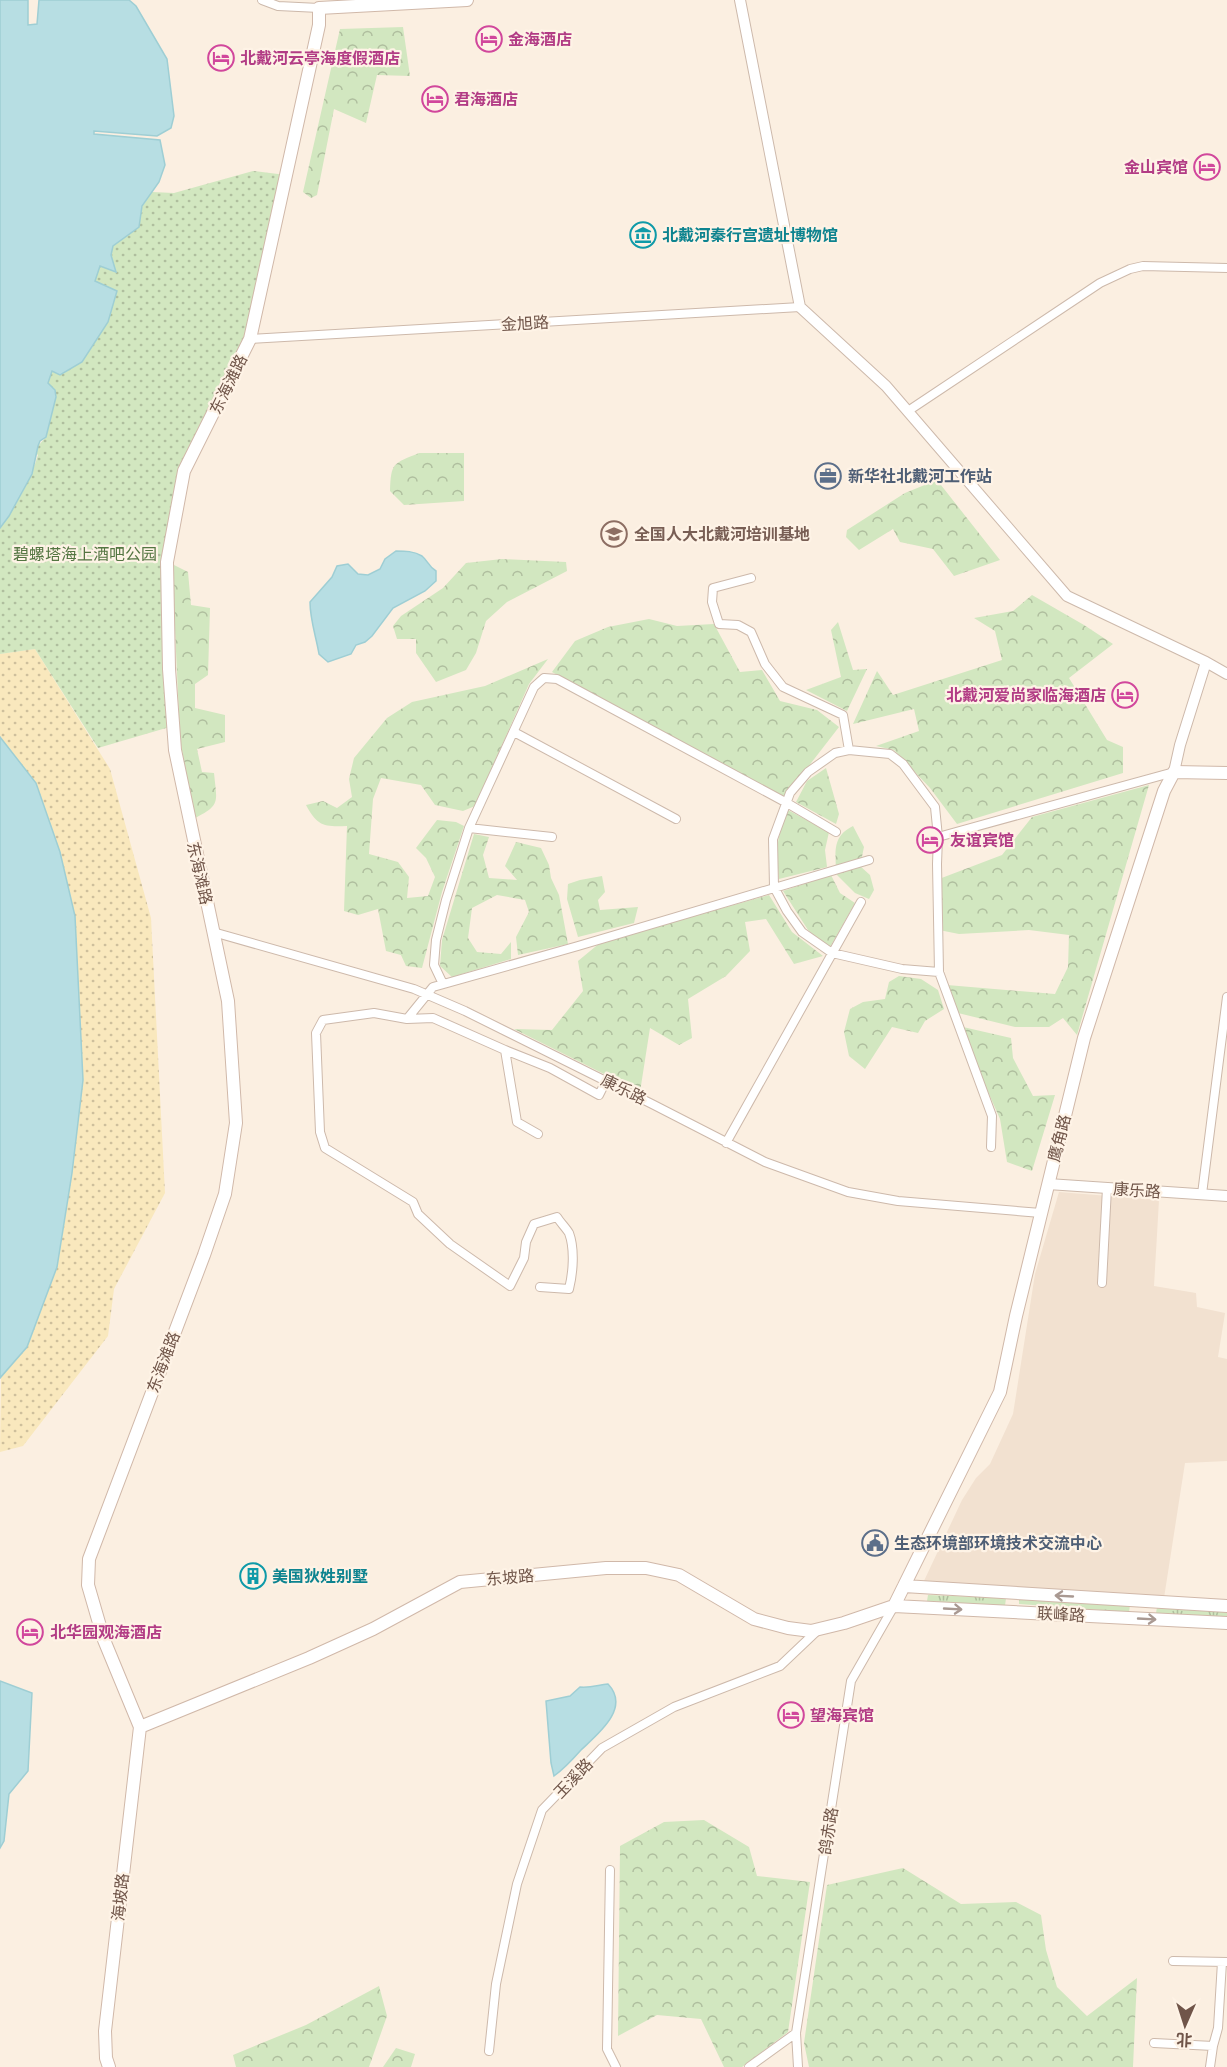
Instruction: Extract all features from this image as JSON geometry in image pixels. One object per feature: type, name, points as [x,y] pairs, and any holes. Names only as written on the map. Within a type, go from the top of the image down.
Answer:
[{"type":"main road","points":[[319,8],[467,0]]},
{"type":"main road","name":"东海滩路","points":[[140,1727],[104,1640],[88,1585],[89,1559],[225,1194],[236,1123],[228,1001],[175,750],[169,669],[167,562],[184,471],[250,339],[320,25],[319,8]]},
{"type":"main road","points":[[1174,772],[1227,773]]},
{"type":"main road","name":"鹰角路","points":[[894,1606],[1000,1392],[1084,1038],[1164,791],[1174,772]]},
{"type":"main road","name":"东坡路","points":[[140,1727],[309,1658],[373,1629],[460,1582],[606,1568],[646,1568],[679,1575],[754,1619],[788,1628],[811,1631],[844,1623],[894,1606]]},
{"type":"main road","name":"联峰路","points":[[904,1586],[1227,1606]]},
{"type":"main road","name":"联峰路","points":[[894,1606],[1227,1623]]},
{"type":"main road","name":"海坡路","points":[[109,2067],[106,2058],[105,2031],[140,1727]]},
{"type":"street","points":[[262,0],[278,6],[319,8]]},
{"type":"street","points":[[740,0],[800,307],[886,386],[1067,596],[1227,674]]},
{"type":"street","points":[[908,411],[1100,283],[1130,269],[1143,266],[1227,268]]},
{"type":"street","name":"金旭路","points":[[250,339],[800,307]]},
{"type":"street","points":[[752,578],[713,588],[712,602],[719,624],[738,625],[751,632],[765,664],[783,687],[843,715],[849,750]]},
{"type":"street","name":"鹰角路","points":[[1174,772],[1206,662]]},
{"type":"street","points":[[443,984],[434,965],[436,940],[469,828],[534,687],[544,678],[557,679],[787,803],[836,832]]},
{"type":"street","points":[[514,732],[676,819]]},
{"type":"street","points":[[939,972],[902,969],[832,953],[802,932],[774,887],[773,839],[790,793],[808,772],[835,753],[849,750],[890,754],[903,764],[935,807],[938,837],[939,972],[992,1116],[991,1147]]},
{"type":"street","points":[[938,837],[1174,772]]},
{"type":"street","points":[[469,828],[552,837]]},
{"type":"street","points":[[407,1019],[433,987],[868,860]]},
{"type":"street","points":[[726,1143],[861,902]]},
{"type":"street","name":"康乐路","points":[[213,932],[371,976],[426,994],[465,1011],[765,1162],[848,1192],[898,1201],[1041,1213]]},
{"type":"street","points":[[1202,1194],[1227,997]]},
{"type":"street","points":[[540,1287],[569,1289],[572,1252],[568,1233],[556,1217],[534,1224],[526,1242],[524,1258],[510,1286],[450,1244],[418,1214],[413,1202],[326,1148],[320,1132],[316,1033],[323,1020],[374,1013],[407,1019],[433,1018],[550,1068],[599,1095],[606,1081]]},
{"type":"street","points":[[505,1050],[517,1122],[538,1134]]},
{"type":"street","name":"康乐路","points":[[1048,1184],[1227,1196]]},
{"type":"street","points":[[1102,1283],[1107,1188]]},
{"type":"street","name":"鸽赤路","points":[[798,2067],[796,2033],[851,1681],[894,1606]]},
{"type":"street","name":"玉溪路","points":[[489,2050],[496,1984],[517,1884],[542,1810],[602,1748],[674,1707],[780,1666],[819,1629]]},
{"type":"street","points":[[610,1870],[607,2049],[616,2067]]},
{"type":"street","points":[[1173,1961],[1225,1962],[1223,2009],[1210,2067]]},
{"type":"street","points":[[749,2067],[796,2033]]},
{"type":"street","points":[[1154,2043],[1213,2046]]},
{"type":"shaded area","points":[[1059,1192],[1159,1200],[1154,1286],[1196,1293],[1197,1307],[1225,1313],[1218,1357],[1227,1359],[1227,1461],[1185,1463],[1164,1598],[923,1583],[962,1500],[976,1478],[990,1464],[1013,1414],[1035,1274]]},
{"type":"green space","points":[[403,27],[410,76],[377,75],[366,123],[334,109],[317,195],[311,198],[303,192],[340,29]]},
{"type":"green space","name":"碧螺塔海上酒吧公园","points":[[253,171],[286,175],[250,339],[184,471],[167,580],[173,726],[98,748],[35,649],[0,654],[0,528],[22,493],[38,455],[0,421],[38,446],[46,437],[56,397],[48,384],[52,370],[117,291],[95,281],[100,266],[115,271],[111,254],[113,246],[139,227],[142,207],[152,192],[174,193]]},
{"type":"green space","points":[[419,453],[464,453],[464,501],[404,505],[390,491],[391,474],[395,465]]},
{"type":"green space","points":[[937,480],[1000,560],[954,576],[933,549],[900,542],[893,529],[859,550],[846,537],[847,530],[905,493]]},
{"type":"green space","points":[[502,559],[566,562],[567,571],[507,602],[486,621],[476,653],[466,670],[436,682],[416,653],[416,639],[397,639],[393,626],[401,616],[443,588],[466,563]]},
{"type":"green space","points":[[172,564],[188,572],[191,605],[210,608],[208,675],[195,684],[195,708],[225,715],[225,742],[197,749],[202,772],[214,773],[216,797],[209,810],[193,819],[180,738]]},
{"type":"green space","points":[[1032,595],[1113,644],[1069,678],[1107,740],[1123,747],[1123,773],[957,824],[930,788],[894,750],[876,746],[919,731],[914,709],[853,724],[877,671],[893,695],[1002,660],[995,631],[974,618],[1013,611]]},
{"type":"green space","points":[[649,619],[677,626],[714,624],[740,672],[762,670],[780,701],[817,710],[839,727],[784,798],[552,672],[575,641],[608,627]]},
{"type":"green space","points":[[838,622],[853,670],[867,669],[847,711],[806,690],[841,677],[831,630]]},
{"type":"green space","points":[[548,659],[529,684],[475,806],[463,811],[435,805],[421,785],[381,778],[373,799],[369,854],[398,862],[409,877],[407,898],[428,896],[435,877],[426,858],[416,848],[437,820],[456,822],[464,826],[442,892],[422,968],[406,966],[401,955],[386,951],[378,909],[358,915],[344,911],[347,826],[322,824],[306,805],[323,801],[337,808],[352,797],[349,779],[354,758],[387,718],[412,702],[485,686]]},
{"type":"green space","points":[[826,768],[839,814],[836,824],[796,802],[807,781]]},
{"type":"green space","points":[[1149,785],[1077,1035],[1063,1018],[1049,1027],[1015,1027],[958,1013],[947,985],[1055,994],[1068,967],[1069,935],[1029,930],[959,934],[939,930],[939,879],[1002,855],[1032,817]]},
{"type":"green space","points":[[788,810],[829,832],[825,850],[827,867],[779,879],[778,844]]},
{"type":"green space","points":[[853,826],[864,847],[860,866],[870,875],[874,890],[869,899],[855,893],[836,874],[838,840],[846,830]]},
{"type":"green space","points":[[474,834],[489,837],[483,855],[489,878],[517,880],[505,866],[516,842],[541,848],[559,895],[568,944],[518,955],[516,937],[529,912],[525,900],[497,895],[472,908],[468,938],[477,952],[501,954],[511,942],[511,959],[452,977],[440,966],[442,940]]},
{"type":"green space","points":[[831,875],[840,893],[855,903],[829,949],[808,930],[783,891]]},
{"type":"green space","points":[[602,876],[605,892],[598,900],[600,910],[638,907],[634,923],[578,937],[567,899],[568,884]]},
{"type":"green space","points":[[769,895],[792,932],[823,956],[794,964],[766,919],[745,922],[750,951],[726,976],[688,999],[692,1038],[679,1045],[650,1028],[640,1092],[514,1029],[552,1030],[583,991],[578,961],[601,942]]},
{"type":"green space","points":[[899,976],[921,979],[938,990],[944,1009],[925,1021],[918,1033],[892,1027],[865,1069],[849,1056],[844,1032],[850,1009],[863,1002],[885,999],[889,982]]},
{"type":"green space","points":[[963,1027],[1011,1038],[1013,1058],[1033,1096],[1055,1095],[1032,1171],[1007,1162],[1000,1119],[970,1051]]},
{"type":"green space","points":[[928,1595],[1006,1598],[1005,1606],[927,1601]]},
{"type":"green space","points":[[1019,1598],[1130,1605],[1129,1612],[1019,1604]]},
{"type":"green space","points":[[1157,1607],[1227,1611],[1227,1617],[1156,1613]]},
{"type":"green space","points":[[704,1820],[749,1847],[757,1876],[810,1882],[788,2032],[742,2067],[724,2067],[701,2019],[657,2015],[618,2036],[620,1846],[664,1822]]},
{"type":"green space","points":[[903,1868],[961,1904],[1016,1902],[1041,1915],[1046,1950],[1057,1987],[1087,2016],[1137,1978],[1133,2067],[809,2067],[804,2043],[827,1885]]},
{"type":"green space","points":[[379,1986],[387,2016],[369,2067],[236,2067],[233,2055],[306,2025]]},
{"type":"green space","points":[[396,2048],[415,2054],[411,2067],[383,2067]]},
{"type":"sand","points":[[35,649],[110,769],[151,918],[165,1193],[114,1289],[108,1336],[23,1446],[0,1452],[10,752],[0,737],[0,654]]},
{"type":"water","points":[[0,0],[28,0],[28,25],[37,24],[39,0],[129,0],[136,6],[167,59],[174,116],[171,128],[157,136],[94,131],[94,134],[160,140],[165,165],[159,182],[142,206],[139,227],[113,246],[111,255],[116,272],[100,266],[95,281],[117,291],[108,322],[82,362],[60,375],[52,371],[48,383],[55,390],[56,397],[46,437],[40,441],[38,446],[32,474],[0,528]]},
{"type":"water","points":[[396,551],[413,552],[422,556],[436,571],[436,581],[425,591],[393,608],[372,636],[356,645],[351,654],[328,662],[319,654],[310,602],[332,577],[337,566],[348,564],[358,574],[368,575],[380,569],[385,559]]},
{"type":"water","points":[[0,737],[36,783],[60,852],[75,916],[83,1080],[72,1173],[57,1267],[27,1347],[0,1378]]},
{"type":"water","points":[[0,1681],[32,1693],[28,1771],[9,1794],[4,1841],[0,1848]]},
{"type":"water","points":[[608,1684],[614,1693],[616,1702],[610,1720],[554,1776],[546,1701],[570,1696],[580,1687]]},
{"type":"place","name":"金海酒店","points":[[489,39]]},
{"type":"place","name":"北戴河云亭海度假酒店","points":[[221,58]]},
{"type":"place","name":"君海酒店","points":[[435,99]]},
{"type":"place","name":"金山宾馆","points":[[1207,167]]},
{"type":"place","name":"北戴河秦行宫遗址博物馆","points":[[643,235]]},
{"type":"place","name":"新华社北戴河工作站","points":[[828,476]]},
{"type":"place","name":"全国人大北戴河培训基地","points":[[614,534]]},
{"type":"place","name":"北戴河爱尚家临海酒店","points":[[1125,695]]},
{"type":"place","name":"友谊宾馆","points":[[930,840]]},
{"type":"place","name":"生态环境部环境技术交流中心","points":[[875,1543]]},
{"type":"place","name":"美国狄姓别墅","points":[[253,1576]]},
{"type":"place","name":"北华园观海酒店","points":[[30,1632]]},
{"type":"place","name":"望海宾馆","points":[[791,1715]]}]
